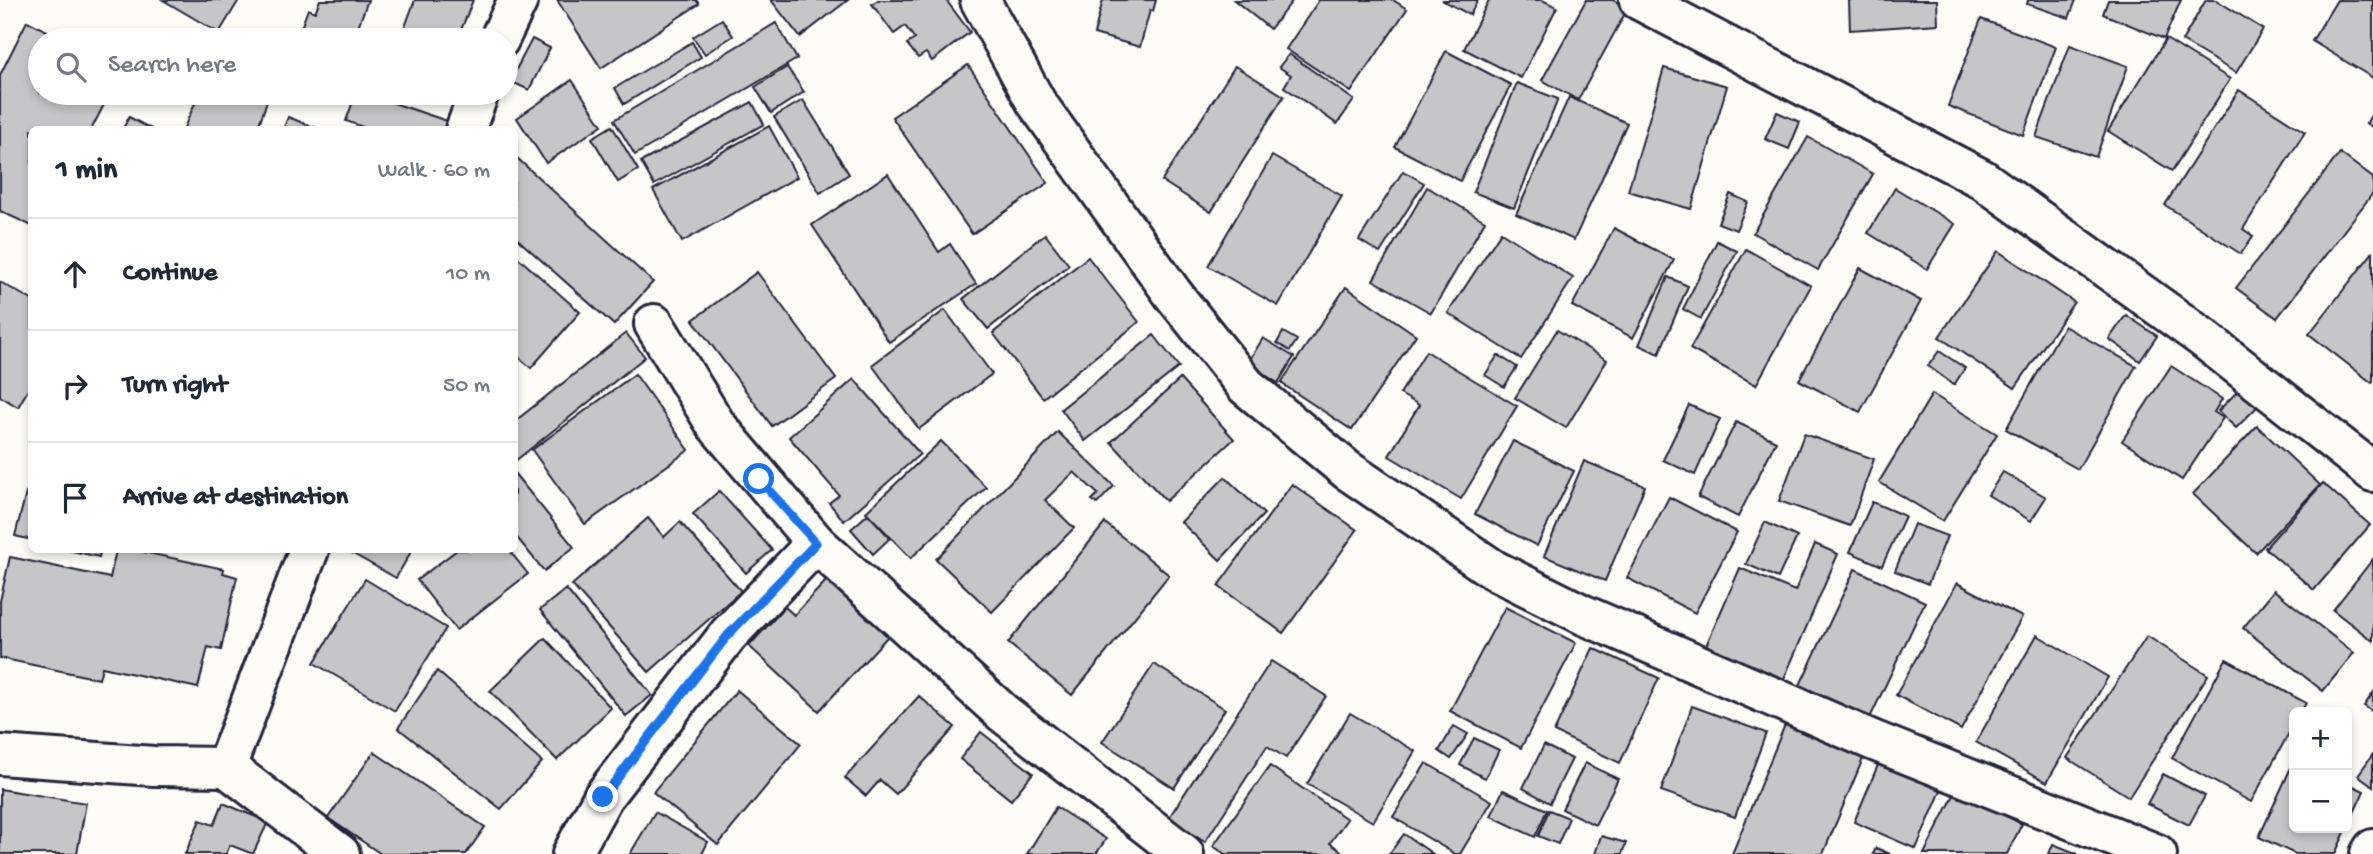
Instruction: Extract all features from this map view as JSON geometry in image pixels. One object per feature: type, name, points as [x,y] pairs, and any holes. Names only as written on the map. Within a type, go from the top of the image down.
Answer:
[{"type":"street","points":[[505,28],[518,0]]},
{"type":"street","points":[[980,0],[1036,102],[1181,304],[1246,386],[1347,470],[1494,570],[1584,615],[1872,740],[2157,854]]},
{"type":"street","points":[[1639,0],[1982,179],[2203,338],[2373,472]]},
{"type":"street","points":[[467,126],[474,105]]},
{"type":"street","points":[[654,324],[716,425],[816,543],[1003,713],[1184,854]]},
{"type":"street","points":[[572,854],[603,797],[728,635],[816,543]]},
{"type":"street","points":[[226,767],[308,553]]},
{"type":"street","points":[[0,754],[154,766],[226,767],[340,854]]},
{"type":"street","points":[[2370,854],[2373,849]]},
{"type":"building","points":[[163,0],[239,0],[222,28],[211,28]]},
{"type":"building","points":[[320,0],[368,0],[358,28],[301,28],[308,9],[315,12]]},
{"type":"building","points":[[415,0],[473,0],[462,28],[404,28]]},
{"type":"building","points":[[557,0],[696,0],[699,4],[601,68]]},
{"type":"building","points":[[771,0],[848,0],[800,37]]},
{"type":"building","points":[[878,0],[946,0],[970,32],[932,61],[926,53],[918,58],[907,44],[915,39],[905,26],[894,34],[872,4]]},
{"type":"building","points":[[1103,0],[1156,0],[1153,11],[1150,10],[1140,47],[1094,34]]},
{"type":"building","points":[[1234,0],[1293,0],[1270,29]]},
{"type":"building","points":[[1319,0],[1393,0],[1407,9],[1351,92],[1286,49]]},
{"type":"building","points":[[1442,0],[1478,0],[1470,15]]},
{"type":"building","points":[[1489,0],[1542,0],[1557,7],[1521,78],[1464,49]]},
{"type":"building","points":[[1586,0],[1613,0],[1628,8],[1578,100],[1542,80]]},
{"type":"building","points":[[1849,0],[1937,0],[1938,24],[1850,30]]},
{"type":"building","points":[[2028,0],[2076,0],[2069,18],[2027,4]]},
{"type":"building","points":[[2108,0],[2181,0],[2164,39],[2103,14]]},
{"type":"building","points":[[2206,0],[2216,0],[2263,29],[2236,73],[2182,41]]},
{"type":"building","points":[[2337,0],[2373,0],[2373,78],[2312,41]]},
{"type":"building","points":[[722,19],[733,36],[705,54],[693,37]]},
{"type":"building","points":[[1981,19],[2056,47],[2023,135],[1948,106]]},
{"type":"building","points":[[27,21],[41,28],[28,28],[28,105],[104,105],[93,126],[28,126],[28,224],[0,211],[0,75]]},
{"type":"building","points":[[776,23],[797,59],[635,155],[614,120]]},
{"type":"building","points":[[532,39],[550,48],[529,90],[518,85],[518,66]]},
{"type":"building","points":[[2166,39],[2230,79],[2172,171],[2108,131]]},
{"type":"building","points":[[692,42],[701,57],[624,104],[615,88]]},
{"type":"building","points":[[2070,45],[2128,66],[2096,157],[2036,137]]},
{"type":"building","points":[[1446,51],[1511,85],[1460,181],[1395,147]]},
{"type":"building","points":[[1289,54],[1354,100],[1337,124],[1284,87],[1291,75],[1279,67]]},
{"type":"building","points":[[968,65],[1048,183],[972,234],[892,117]]},
{"type":"building","points":[[1235,66],[1284,96],[1211,212],[1162,181]]},
{"type":"building","points":[[787,67],[804,92],[771,113],[755,87]]},
{"type":"building","points":[[1664,68],[1727,86],[1691,209],[1628,191]]},
{"type":"building","points":[[572,80],[602,125],[546,163],[517,118]]},
{"type":"building","points":[[1517,83],[1558,99],[1514,208],[1473,192]]},
{"type":"building","points":[[2239,90],[2305,132],[2243,229],[2253,236],[2241,254],[2165,205]]},
{"type":"building","points":[[1569,97],[1627,123],[1574,240],[1516,214]]},
{"type":"building","points":[[803,100],[849,174],[820,193],[774,117]]},
{"type":"building","points":[[752,102],[764,124],[654,185],[641,162]]},
{"type":"building","points":[[194,105],[266,105],[258,126],[185,126]]},
{"type":"building","points":[[352,105],[400,105],[447,121],[445,126],[360,126],[346,121]]},
{"type":"building","points":[[1777,112],[1800,122],[1789,149],[1765,139]]},
{"type":"building","points":[[2373,112],[2373,127],[2366,124]]},
{"type":"building","points":[[129,117],[146,126],[124,126]]},
{"type":"building","points":[[288,117],[311,126],[285,126]]},
{"type":"building","points":[[612,126],[638,170],[618,182],[592,138]]},
{"type":"building","points":[[769,126],[797,177],[682,242],[653,190]]},
{"type":"building","points":[[1808,137],[1873,174],[1818,270],[1753,233]]},
{"type":"building","points":[[2340,153],[2373,178],[2373,193],[2277,318],[2236,288]]},
{"type":"building","points":[[1272,156],[1342,196],[1278,306],[1208,266]]},
{"type":"building","points":[[518,159],[653,282],[614,325],[518,240]]},
{"type":"building","points":[[1403,171],[1424,183],[1380,253],[1359,240]]},
{"type":"building","points":[[888,174],[939,252],[950,244],[976,284],[889,342],[812,225]]},
{"type":"building","points":[[1427,187],[1485,221],[1431,313],[1373,280]]},
{"type":"building","points":[[1895,188],[1955,224],[1927,269],[1868,233]]},
{"type":"building","points":[[1730,194],[1748,202],[1736,230],[1718,223]]},
{"type":"building","points":[[1614,228],[1674,260],[1633,338],[1572,306]]},
{"type":"building","points":[[1501,232],[1573,278],[1521,359],[1448,313]]},
{"type":"building","points":[[1045,234],[1069,265],[988,329],[963,299]]},
{"type":"building","points":[[1717,241],[1737,251],[1701,319],[1683,309]]},
{"type":"building","points":[[1746,249],[1811,286],[1756,385],[1690,349]]},
{"type":"building","points":[[1998,251],[2074,302],[2015,388],[1939,337]]},
{"type":"building","points":[[2373,252],[2373,381],[2372,383],[2309,334]]},
{"type":"building","points":[[1088,257],[1139,322],[1043,398],[993,333]]},
{"type":"building","points":[[518,258],[580,312],[531,368],[518,357]]},
{"type":"building","points":[[1860,268],[1921,301],[1860,412],[1799,380]]},
{"type":"building","points":[[757,272],[836,379],[772,426],[693,320]]},
{"type":"building","points":[[1668,277],[1688,286],[1659,354],[1639,345]]},
{"type":"building","points":[[0,282],[28,298],[28,390],[18,407],[0,396]]},
{"type":"building","points":[[1346,287],[1416,335],[1352,430],[1281,383]]},
{"type":"building","points":[[945,310],[992,374],[919,429],[872,365]]},
{"type":"building","points":[[2126,315],[2157,336],[2140,361],[2109,339]]},
{"type":"building","points":[[2064,326],[2136,366],[2078,469],[2006,429]]},
{"type":"building","points":[[1557,330],[1607,360],[1566,428],[1515,398]]},
{"type":"building","points":[[1283,332],[1297,340],[1290,351],[1277,343]]},
{"type":"building","points":[[626,333],[645,357],[518,459],[518,419]]},
{"type":"building","points":[[1154,335],[1179,367],[1085,441],[1061,409]]},
{"type":"building","points":[[1263,338],[1294,357],[1278,383],[1247,364]]},
{"type":"building","points":[[1426,351],[1517,406],[1461,499],[1389,456],[1419,405],[1400,394]]},
{"type":"building","points":[[1939,351],[1965,368],[1954,385],[1928,366]]},
{"type":"building","points":[[1498,355],[1517,367],[1504,387],[1485,375]]},
{"type":"building","points":[[2171,366],[2222,399],[2214,412],[2223,418],[2182,480],[2122,441]]},
{"type":"building","points":[[635,374],[689,450],[585,524],[532,450]]},
{"type":"building","points":[[854,379],[920,454],[844,521],[829,503],[839,495],[789,437]]},
{"type":"building","points":[[1180,379],[1234,439],[1166,501],[1111,442]]},
{"type":"building","points":[[2249,380],[2266,398],[2236,428],[2218,411]]},
{"type":"building","points":[[1932,394],[1997,434],[1943,521],[1879,482]]},
{"type":"building","points":[[1689,405],[1720,419],[1695,475],[1663,460]]},
{"type":"building","points":[[1736,422],[1776,441],[1738,517],[1698,497]]},
{"type":"building","points":[[2257,426],[2320,485],[2256,553],[2193,494]]},
{"type":"building","points":[[1058,432],[1114,486],[1097,504],[1092,500],[1098,494],[1074,472],[1045,500],[1074,528],[992,612],[936,559]]},
{"type":"building","points":[[1804,434],[1874,459],[1850,526],[1779,501]]},
{"type":"building","points":[[941,441],[986,487],[911,558],[866,512]]},
{"type":"building","points":[[1513,441],[1574,471],[1537,546],[1475,514]]},
{"type":"building","points":[[1584,461],[1645,486],[1605,581],[1544,556]]},
{"type":"building","points":[[2003,472],[2046,497],[2031,521],[1988,495]]},
{"type":"building","points":[[1225,477],[1264,514],[1220,560],[1181,522]]},
{"type":"building","points":[[518,478],[574,547],[544,571],[518,539]]},
{"type":"building","points":[[2323,483],[2370,525],[2314,590],[2265,548]]},
{"type":"building","points":[[1292,484],[1357,530],[1283,633],[1218,586]]},
{"type":"building","points":[[719,491],[772,550],[746,573],[693,514]]},
{"type":"building","points":[[26,493],[28,539],[15,536]]},
{"type":"building","points":[[1669,497],[1737,532],[1695,613],[1627,578]]},
{"type":"building","points":[[1872,502],[1905,516],[1882,566],[1850,552]]},
{"type":"building","points":[[868,514],[890,538],[873,554],[851,529]]},
{"type":"building","points":[[648,518],[664,537],[680,522],[741,591],[649,672],[572,585]]},
{"type":"building","points":[[1765,522],[1797,537],[1778,578],[1746,564]]},
{"type":"building","points":[[1105,523],[1169,575],[1072,695],[1008,643]]},
{"type":"building","points":[[1914,524],[1947,536],[1928,584],[1895,571]]},
{"type":"building","points":[[1815,544],[1838,554],[1783,681],[1705,648],[1740,568],[1795,591]]},
{"type":"building","points":[[81,553],[100,553],[99,557]]},
{"type":"building","points":[[115,553],[148,553],[224,569],[223,573],[237,577],[221,650],[208,647],[198,688],[102,667],[99,679],[0,658],[0,601],[10,557],[110,578]]},
{"type":"building","points":[[352,553],[410,553],[396,578]]},
{"type":"building","points":[[453,553],[511,553],[528,574],[456,630],[417,580]]},
{"type":"building","points":[[2373,559],[2373,641],[2333,610]]},
{"type":"building","points":[[1855,569],[1925,602],[1870,718],[1800,685]]},
{"type":"building","points":[[365,579],[446,628],[395,711],[314,663]]},
{"type":"building","points":[[827,580],[888,636],[819,711],[749,646],[785,607],[794,615]]},
{"type":"building","points":[[1957,583],[2022,617],[1961,730],[1896,695]]},
{"type":"building","points":[[566,589],[652,695],[626,716],[540,610]]},
{"type":"building","points":[[2274,590],[2354,653],[2323,691],[2243,628]]},
{"type":"building","points":[[1505,607],[1576,643],[1521,748],[1450,711]]},
{"type":"building","points":[[2037,635],[2108,677],[2047,782],[1976,742]]},
{"type":"building","points":[[2147,636],[2208,675],[2129,797],[2067,758]]},
{"type":"building","points":[[545,638],[611,708],[557,760],[490,691]]},
{"type":"building","points":[[1593,648],[1659,678],[1620,763],[1554,732]]},
{"type":"building","points":[[2226,659],[2306,703],[2304,707],[2289,707],[2289,733],[2251,802],[2172,758]]},
{"type":"building","points":[[1271,661],[1326,696],[1286,758],[1267,746],[1205,842],[1168,819]]},
{"type":"building","points":[[1154,664],[1225,709],[1174,788],[1102,742]]},
{"type":"building","points":[[437,671],[542,762],[501,809],[398,728]]},
{"type":"building","points":[[737,690],[801,744],[718,845],[653,792]]},
{"type":"building","points":[[2373,693],[2373,712],[2364,706]]},
{"type":"building","points":[[919,696],[955,727],[896,794],[880,780],[866,796],[845,778]]},
{"type":"building","points":[[1692,706],[1766,733],[1735,817],[1661,791]]},
{"type":"building","points":[[1350,713],[1415,751],[1373,822],[1307,784]]},
{"type":"building","points":[[1786,722],[1865,754],[1823,854],[1732,854]]},
{"type":"building","points":[[1454,726],[1468,734],[1451,759],[1439,751]]},
{"type":"building","points":[[981,732],[1033,773],[1011,800],[960,759]]},
{"type":"building","points":[[1474,738],[1499,750],[1485,778],[1460,765]]},
{"type":"building","points":[[1544,745],[1572,759],[1550,803],[1523,788]]},
{"type":"building","points":[[374,752],[485,827],[466,854],[381,854],[328,818]]},
{"type":"building","points":[[2373,754],[2373,786],[2358,775]]},
{"type":"building","points":[[1880,760],[1943,786],[1916,849],[1854,822]]},
{"type":"building","points":[[1426,763],[1492,801],[1460,854],[1455,854],[1393,817]]},
{"type":"building","points":[[1585,763],[1618,779],[1595,825],[1562,809]]},
{"type":"building","points":[[1270,766],[1347,819],[1330,843],[1341,851],[1339,854],[1225,854],[1213,846]]},
{"type":"building","points":[[2289,772],[2289,833],[2345,833],[2335,854],[2295,854],[2259,837]]},
{"type":"building","points":[[2163,774],[2205,796],[2189,825],[2147,804]]},
{"type":"building","points":[[2352,785],[2364,791],[2352,817]]},
{"type":"building","points":[[0,789],[86,803],[77,854],[0,854]]},
{"type":"building","points":[[1503,790],[1547,810],[1535,837],[1491,816]]},
{"type":"building","points":[[1956,791],[2022,824],[2007,854],[1924,854]]},
{"type":"building","points":[[223,803],[268,822],[253,854],[230,845],[226,854],[185,854],[200,820],[214,825]]},
{"type":"building","points":[[1056,807],[1106,839],[1096,854],[1027,854]]},
{"type":"building","points":[[1549,810],[1569,818],[1558,844],[1538,836]]},
{"type":"building","points":[[655,812],[708,842],[702,854],[630,854]]},
{"type":"building","points":[[1404,834],[1433,854],[1389,854]]},
{"type":"building","points":[[1601,836],[1626,843],[1622,854],[1595,854]]},
{"type":"building","points":[[2053,844],[2078,854],[2049,854]]},
{"type":"building","points":[[1876,848],[1890,854],[1873,854]]},
{"type":"route","points":[[603,797],[728,635],[816,543],[759,479]]}]
